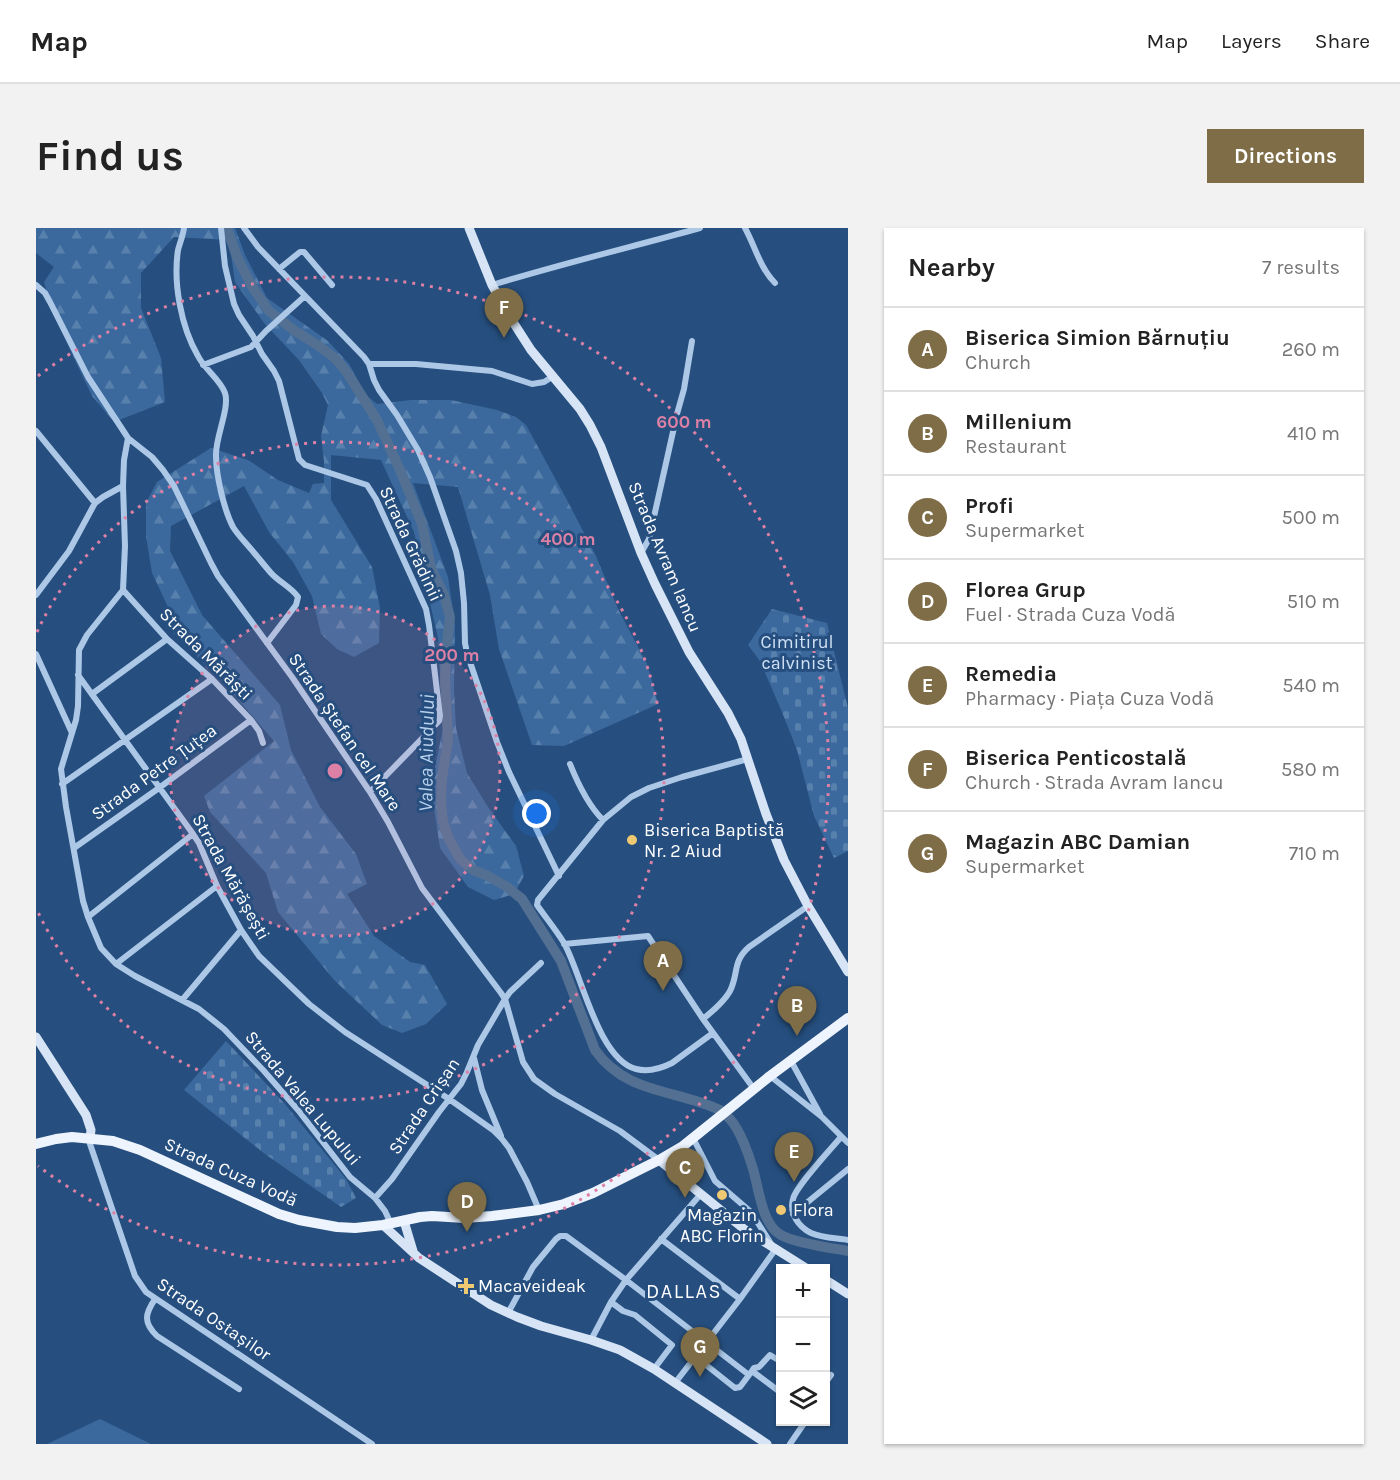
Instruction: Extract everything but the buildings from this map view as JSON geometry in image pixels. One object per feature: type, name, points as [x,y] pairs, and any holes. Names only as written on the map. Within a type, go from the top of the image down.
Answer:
[{"type":"main road","name":"Strada Avram Iancu","points":[[469,228],[492,285],[531,350],[580,409],[590,425],[601,447],[655,584],[689,652],[728,713],[741,739],[772,831],[796,884],[848,972]]},
{"type":"main road","name":"Strada Cuza Vodă","points":[[36,1143],[72,1137],[112,1141],[140,1150],[257,1205],[299,1220],[337,1227],[387,1225],[432,1216],[481,1217],[539,1210],[584,1197],[683,1146],[848,1018]]},
{"type":"main road","points":[[36,1037],[86,1115],[91,1130],[90,1138]]},
{"type":"main road","points":[[659,1160],[744,1229],[798,1264]]},
{"type":"main road","points":[[404,1221],[413,1253]]},
{"type":"main road","points":[[387,1225],[413,1253],[491,1305],[541,1326],[620,1350],[654,1369],[767,1444]]},
{"type":"main road","points":[[830,1283],[848,1294]]},
{"type":"street","points":[[184,228],[177,257],[178,302],[195,350],[203,365],[219,382],[226,398],[216,442],[216,455],[229,519],[237,533],[270,572],[298,597],[296,605],[267,643]]},
{"type":"street","name":"Strada Grădinii","points":[[221,228],[225,266],[234,304],[279,381],[301,463],[367,485],[376,499],[426,609],[439,721],[370,792]]},
{"type":"street","points":[[244,228],[252,240],[369,364],[379,390],[418,450],[456,551],[461,573],[465,643],[469,659],[509,772],[558,876]]},
{"type":"street","points":[[492,285],[700,228]]},
{"type":"street","points":[[745,228],[767,275],[775,283]]},
{"type":"street","points":[[279,269],[300,252],[304,252],[332,285]]},
{"type":"street","name":"Strada Ștefan cel Mare","points":[[36,285],[45,293],[88,376],[128,438],[152,457],[174,486],[218,576],[320,716],[370,792],[422,888],[505,999],[523,1062],[534,1079],[555,1094],[620,1131],[659,1160]]},
{"type":"street","points":[[203,365],[251,347],[305,296]]},
{"type":"street","points":[[641,553],[649,539],[684,389],[692,341]]},
{"type":"street","points":[[369,364],[416,364],[492,371],[532,384],[544,382],[552,377]]},
{"type":"street","points":[[36,431],[95,503]]},
{"type":"street","points":[[123,590],[125,546],[123,486],[128,438]]},
{"type":"street","points":[[36,595],[69,551],[95,503],[123,486]]},
{"type":"street","name":"Strada Mărăști","points":[[123,590],[167,639],[212,679],[251,720],[259,731],[263,743]]},
{"type":"street","name":"Strada Valea Lupului","points":[[123,590],[81,645],[78,657],[78,705],[62,769],[62,784],[83,901],[88,917],[101,948],[116,964],[199,1009],[213,1019],[248,1054],[298,1110],[350,1177],[375,1198],[385,1211],[387,1225]]},
{"type":"street","points":[[92,694],[167,639]]},
{"type":"street","points":[[36,654],[72,733]]},
{"type":"street","name":"Strada Mărășești","points":[[78,675],[199,843],[217,886],[241,930],[259,956],[309,1004],[345,1032],[493,1130],[502,1139],[521,1170],[539,1210]]},
{"type":"street","points":[[62,784],[212,679]]},
{"type":"street","name":"Strada Petre Țuțea","points":[[74,848],[251,720]]},
{"type":"street","points":[[713,1033],[665,1066],[638,1070],[620,1060],[603,1036],[564,944],[537,905],[538,900],[603,820],[625,801],[649,788],[748,759]]},
{"type":"street","points":[[570,764],[587,800],[603,820]]},
{"type":"street","points":[[88,917],[193,834]]},
{"type":"street","points":[[116,964],[217,886]]},
{"type":"street","points":[[703,1019],[730,991],[741,954],[808,906]]},
{"type":"street","points":[[183,999],[241,930]]},
{"type":"street","points":[[564,944],[648,936],[703,1019],[754,1089]]},
{"type":"street","name":"Strada Crișan","points":[[375,1198],[392,1179],[467,1072],[478,1045],[505,999],[541,963]]},
{"type":"street","name":"Strada Crișan","points":[[474,1057],[482,1090],[502,1139]]},
{"type":"street","points":[[791,1060],[822,1117]]},
{"type":"street","points":[[770,1077],[822,1117],[848,1143]]},
{"type":"street","points":[[841,1137],[794,1194],[792,1204],[793,1214],[798,1222],[811,1233],[848,1240]]},
{"type":"street","name":"Strada Ostașilor","points":[[90,1138],[90,1144],[135,1276],[146,1292],[372,1444]]},
{"type":"street","points":[[675,1383],[775,1250],[751,1212],[715,1181],[693,1138]]},
{"type":"street","points":[[793,1214],[848,1169]]},
{"type":"street","points":[[591,1340],[611,1302],[626,1280],[700,1195]]},
{"type":"street","points":[[508,1313],[533,1267],[560,1236],[566,1236],[707,1342],[776,1389]]},
{"type":"street","points":[[661,1239],[740,1299]]},
{"type":"street","points":[[155,1299],[147,1312],[146,1319],[157,1336],[239,1389]]},
{"type":"street","points":[[611,1302],[623,1311],[635,1315],[672,1345],[654,1369]]},
{"type":"street","points":[[696,1357],[735,1388],[740,1387],[754,1368],[759,1367],[770,1355],[776,1359]]},
{"type":"street","points":[[790,1444],[803,1426]]},
{"type":"green space","points":[[36,228],[235,228],[245,255],[267,298],[328,341],[349,364],[366,395],[377,404],[411,400],[451,400],[497,410],[516,417],[526,425],[595,554],[618,609],[647,664],[658,704],[564,746],[532,745],[499,649],[490,595],[458,487],[413,483],[448,577],[455,625],[456,728],[467,773],[516,846],[524,876],[514,894],[494,900],[468,887],[440,848],[431,788],[443,728],[438,638],[414,532],[381,460],[331,455],[331,500],[372,567],[380,608],[379,643],[354,657],[337,649],[321,634],[312,596],[293,562],[269,532],[244,486],[171,526],[170,551],[202,615],[280,705],[291,750],[320,807],[356,854],[367,884],[347,894],[374,936],[410,962],[425,965],[447,1004],[426,1024],[402,1033],[382,1025],[335,981],[278,912],[266,873],[210,812],[204,796],[274,741],[222,681],[167,627],[169,609],[152,573],[146,536],[146,503],[157,482],[211,448],[248,460],[278,480],[309,493],[313,484],[324,483],[321,436],[328,405],[299,360],[264,323],[235,282],[229,240],[174,237],[141,273],[141,308],[161,358],[165,402],[114,422],[92,396],[56,320],[44,282],[54,267],[36,253]]},
{"type":"green space","name":"Cimitirul calvinist","points":[[772,609],[827,623],[848,708],[848,851],[834,858],[814,816],[797,750],[782,712],[760,661],[748,645]]},
{"type":"green space","points":[[226,1041],[284,1103],[346,1179],[356,1198],[341,1207],[265,1154],[184,1090]]},
{"type":"green space","points":[[100,1419],[151,1444],[47,1444]]},
{"type":"waterway","name":"Valea Aiudului","points":[[227,228],[237,257],[253,288],[269,311],[336,359],[346,371],[377,420],[422,524],[431,568],[444,595],[450,617],[445,679],[448,739],[441,800],[443,822],[460,859],[473,870],[507,887],[522,899],[561,961],[595,1050],[607,1064],[636,1083],[720,1110],[730,1119],[741,1136],[765,1215],[775,1230],[795,1240],[848,1251]]},
{"type":"place","name":"Biserica Penticostală","points":[[504,338]]},
{"type":"place","name":"Biserica Baptistă Nr. 2 Aiud","points":[[632,840]]},
{"type":"place","name":"Biserica Simion Bărnuțiu","points":[[663,991]]},
{"type":"place","name":"Millenium","points":[[797,1036]]},
{"type":"place","name":"Remedia","points":[[794,1182]]},
{"type":"place","name":"Magazin ABC Florin","points":[[722,1195]]},
{"type":"place","name":"Profi","points":[[685,1198]]},
{"type":"place","name":"Flora","points":[[781,1210]]},
{"type":"place","name":"Florea Grup","points":[[467,1232]]},
{"type":"place","name":"Macaveideak","points":[[466,1286]]},
{"type":"place","name":"Magazin ABC Damian","points":[[700,1377]]},
{"type":"district","name":"DALLAS","points":[[684,1291]]}]
